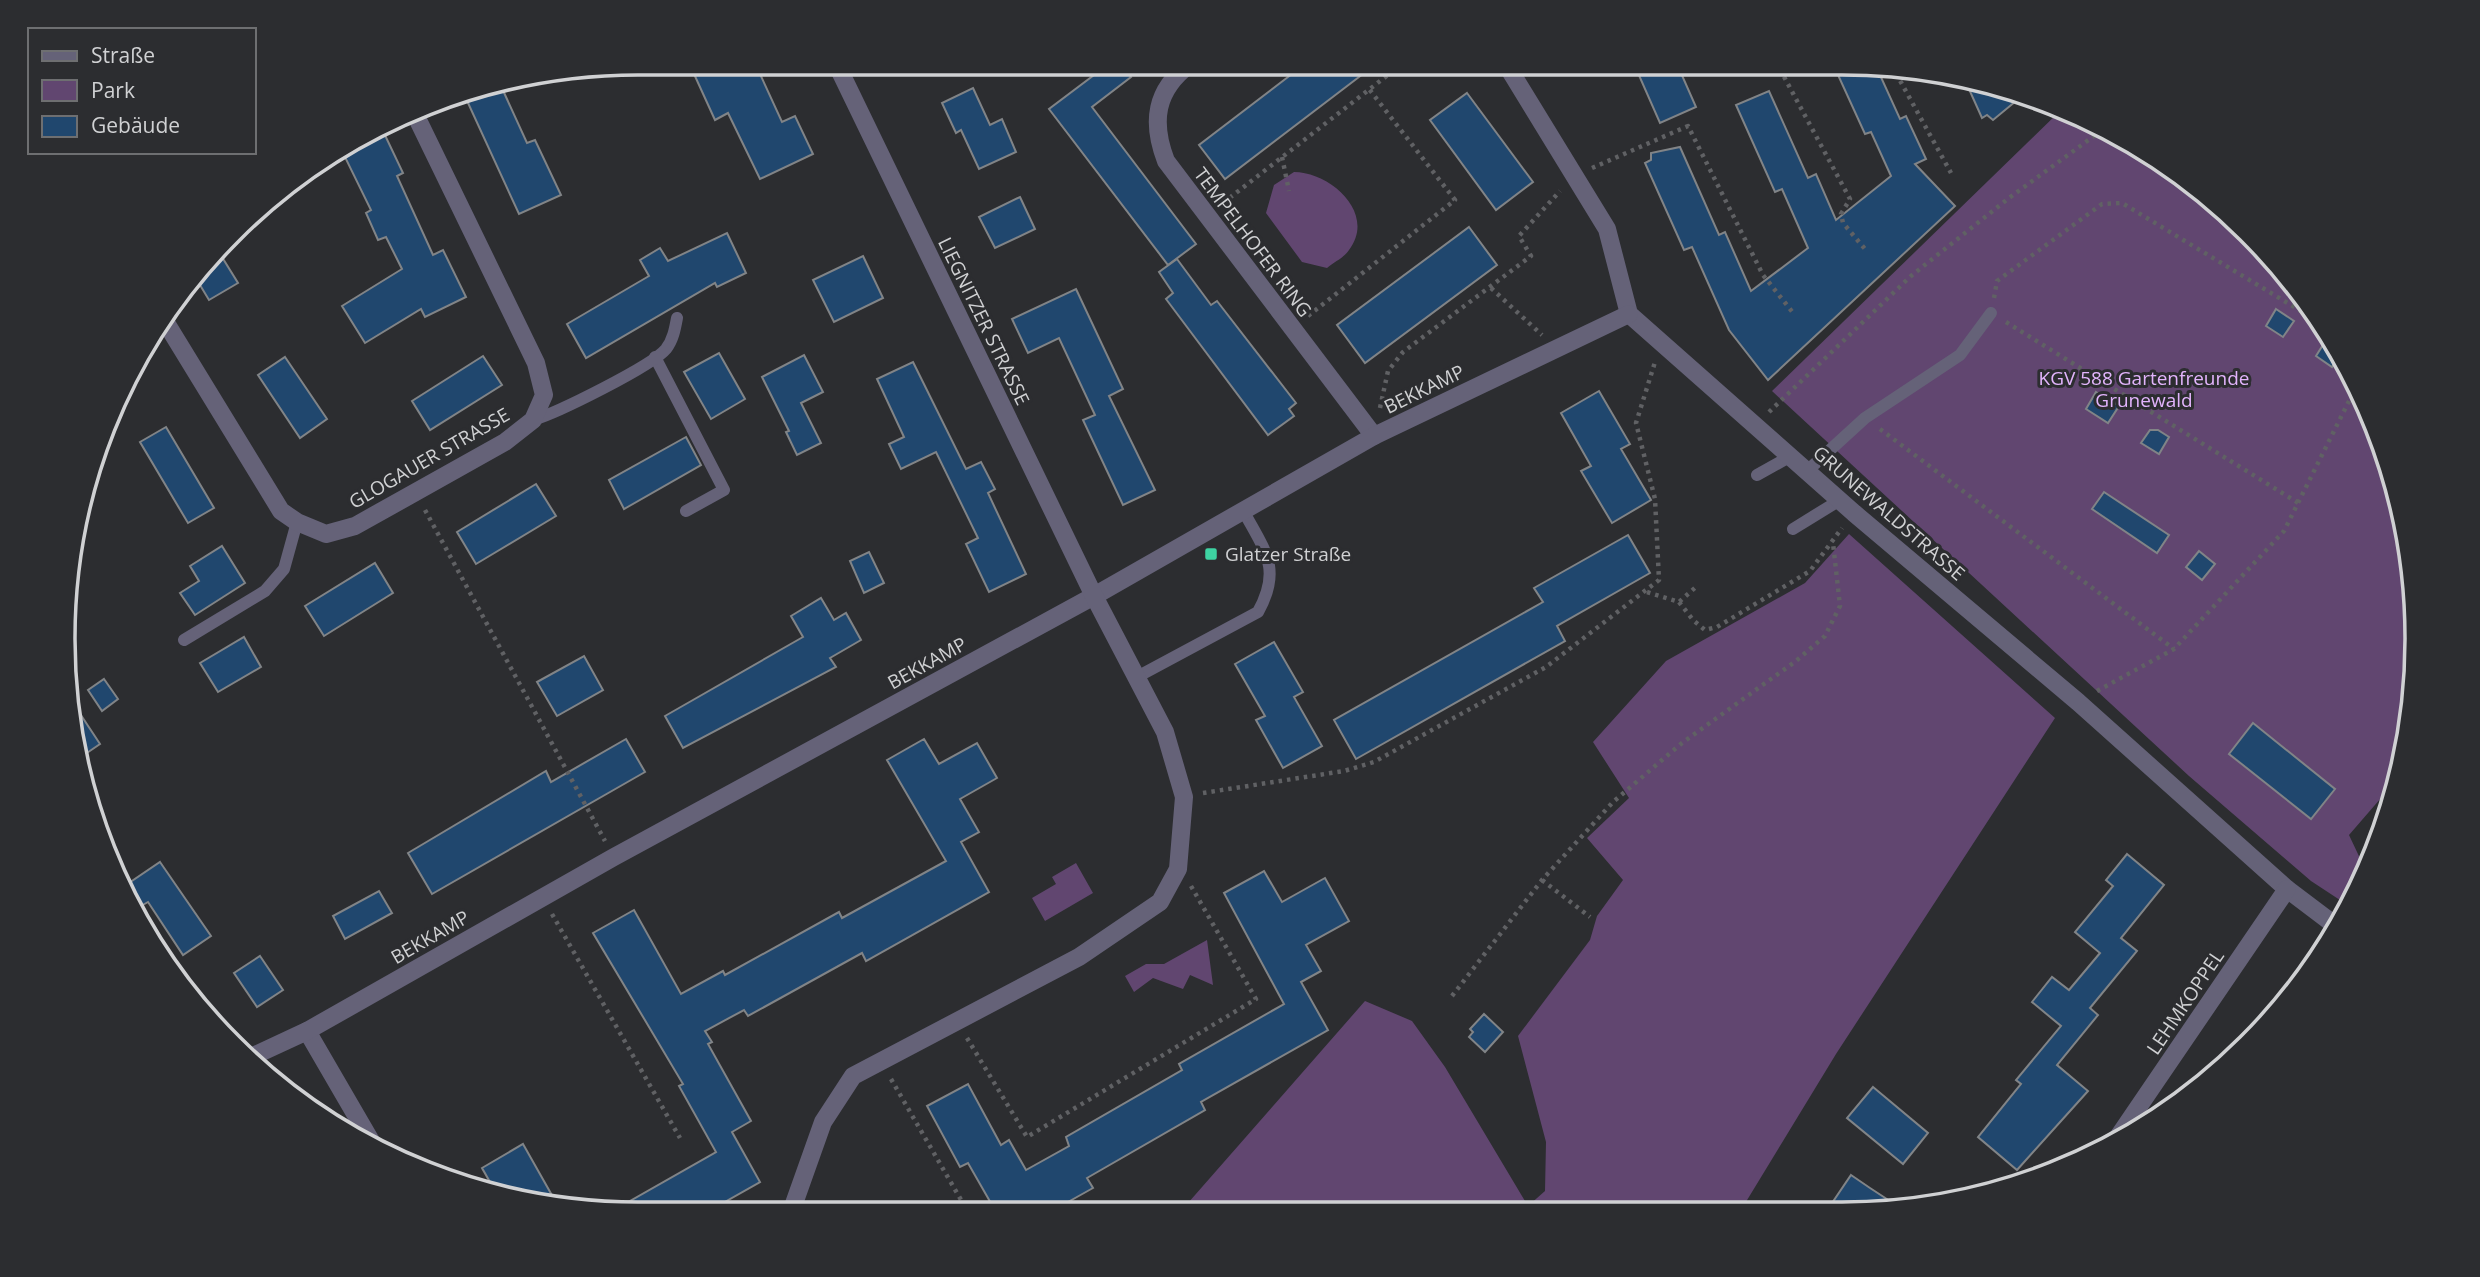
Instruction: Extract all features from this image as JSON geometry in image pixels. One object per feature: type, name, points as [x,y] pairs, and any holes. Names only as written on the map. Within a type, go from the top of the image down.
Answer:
[{"type":"street","name":"LIEGNITZER STRASSE","points":[[842,75],[1094,596]]},
{"type":"street","name":"TEMPELHOFER RING","points":[[1175,75],[1158,110],[1157,138],[1166,161],[1374,436]]},
{"type":"street","points":[[1513,75],[1607,229],[1629,314]]},
{"type":"street","name":"GLOGAUER STRASSE","points":[[169,328],[281,511],[297,522],[326,534],[355,526],[505,442],[533,421],[544,395],[536,363],[418,120]]},
{"type":"street","name":"BEKKAMP","points":[[258,1054],[307,1031],[614,857],[1094,596],[1374,436],[1629,314]]},
{"type":"street","name":"GRUNEWALDSTRASSE","points":[[1629,314],[1840,500],[2078,702],[2287,889],[2329,920]]},
{"type":"street","points":[[795,1202],[823,1122],[853,1076],[1079,957],[1160,902],[1178,869],[1184,797],[1165,732],[1094,596]]},
{"type":"street","name":"LEHMKOPPEL","points":[[2128,1123],[2287,889]]},
{"type":"street","points":[[307,1031],[365,1130]]},
{"type":"lane","points":[[1807,471],[1865,418],[1960,355],[1991,313]]},
{"type":"lane","points":[[533,421],[559,412],[655,357],[668,347],[677,318]]},
{"type":"lane","points":[[655,357],[724,490],[686,511]]},
{"type":"lane","points":[[1757,475],[1790,456]]},
{"type":"lane","points":[[1793,529],[1840,500]]},
{"type":"lane","points":[[1135,678],[1258,612],[1269,592],[1272,566],[1244,512]]},
{"type":"lane","points":[[184,640],[265,591],[284,569],[297,522]]},
{"type":"path","points":[[1206,216],[1387,75]]},
{"type":"path","points":[[1783,75],[1850,199],[1841,214],[1843,223],[1865,249]]},
{"type":"path","points":[[1899,78],[1951,173]]},
{"type":"path","points":[[1292,329],[1455,200],[1369,89]]},
{"type":"path","points":[[1374,436],[1388,370],[1403,352],[1531,256],[1519,236],[1574,176],[1688,126],[1763,275],[1794,314]]},
{"type":"path","points":[[1756,425],[1911,276],[2009,198],[2095,135]]},
{"type":"path","points":[[1282,157],[1289,191]]},
{"type":"path","points":[[2298,309],[2122,203],[2102,205],[1997,281],[1991,313],[2300,504]]},
{"type":"path","points":[[1491,288],[1557,349]]},
{"type":"path","points":[[1184,797],[1344,771],[1374,762],[1546,667],[1659,580],[1655,499],[1636,423],[1661,341]]},
{"type":"path","points":[[2078,702],[2174,649],[2284,531],[2300,504],[2351,398]]},
{"type":"path","points":[[1865,418],[2174,649]]},
{"type":"path","points":[[415,492],[614,857]]},
{"type":"path","points":[[1452,996],[1542,880],[1613,802],[1672,751],[1825,636],[1840,606],[1833,543],[1810,571],[1717,627],[1705,629],[1693,620],[1679,602],[1646,592]]},
{"type":"path","points":[[1679,602],[1697,586]]},
{"type":"path","points":[[957,1023],[1027,1137],[1256,999],[1198,896],[1178,869]]},
{"type":"path","points":[[1542,880],[1590,917]]},
{"type":"path","points":[[543,897],[680,1138]]},
{"type":"path","points":[[881,1061],[962,1202]]},
{"type":"green space","name":"KGV 588 Gartenfreunde Grunewald","points":[[2054,117],[2091,133],[2154,170],[2213,215],[2265,267],[2310,326],[2329,357],[2347,389],[2375,457],[2394,529],[2404,602],[2404,675],[2400,712],[2382,798],[2349,835],[2360,858],[2340,900],[2311,881],[2189,776],[1772,391]]},
{"type":"green space","points":[[1294,172],[1322,179],[1335,187],[1346,197],[1353,209],[1357,222],[1356,236],[1347,253],[1327,268],[1302,262],[1266,213],[1274,185]]},
{"type":"green space","points":[[1849,534],[2055,718],[1836,1054],[1746,1202],[1533,1202],[1545,1191],[1546,1142],[1518,1036],[1590,940],[1597,916],[1623,880],[1587,838],[1629,798],[1593,742],[1666,661],[1805,583]]},
{"type":"green space","points":[[1076,863],[1093,893],[1045,921],[1032,898],[1056,884],[1052,877]]},
{"type":"green space","points":[[1207,940],[1213,985],[1190,975],[1183,989],[1153,978],[1134,992],[1125,976],[1146,964],[1164,964]]},
{"type":"green space","points":[[1365,1001],[1412,1021],[1445,1067],[1526,1202],[1189,1202]]},
{"type":"building","points":[[694,75],[760,75],[782,122],[795,116],[813,154],[760,179],[728,113],[715,120]]},
{"type":"building","points":[[1094,75],[1130,75],[1131,77],[1092,107],[1196,244],[1168,265],[1049,109]]},
{"type":"building","points":[[1291,75],[1362,75],[1225,179],[1199,145]]},
{"type":"building","points":[[1639,75],[1682,75],[1696,107],[1660,123]]},
{"type":"building","points":[[1838,75],[1881,76],[1900,119],[1906,116],[1926,159],[1915,164],[1955,206],[1768,380],[1729,330],[1692,247],[1684,250],[1645,163],[1651,160],[1651,153],[1680,147],[1719,235],[1725,232],[1751,291],[1808,248],[1782,189],[1775,192],[1736,105],[1769,91],[1808,178],[1816,174],[1836,220],[1891,176],[1871,132],[1865,134]]},
{"type":"building","points":[[973,88],[990,125],[1002,119],[1016,152],[979,169],[961,130],[956,133],[942,103]]},
{"type":"building","points":[[1969,90],[2014,102],[1993,120],[1987,115],[1982,118]]},
{"type":"building","points":[[504,92],[527,143],[535,140],[561,195],[519,214],[467,102]]},
{"type":"building","points":[[1467,93],[1533,182],[1496,210],[1430,120]]},
{"type":"building","points":[[385,135],[403,173],[397,176],[433,255],[443,250],[466,297],[425,317],[421,309],[365,343],[342,306],[402,269],[386,237],[378,240],[366,213],[371,210],[345,158]]},
{"type":"building","points":[[1020,197],[1035,229],[995,248],[979,217]]},
{"type":"building","points":[[1469,227],[1497,265],[1365,363],[1337,325]]},
{"type":"building","points":[[727,233],[746,273],[717,287],[715,283],[586,358],[567,324],[649,276],[640,260],[660,248],[668,261]]},
{"type":"building","points":[[863,256],[883,298],[834,322],[813,280]]},
{"type":"building","points":[[223,259],[238,283],[209,300],[200,286]]},
{"type":"building","points":[[1177,259],[1211,305],[1217,301],[1296,403],[1289,409],[1294,416],[1268,435],[1166,299],[1173,293],[1159,272]]},
{"type":"building","points":[[1076,289],[1123,389],[1109,396],[1155,490],[1123,505],[1083,420],[1095,415],[1059,338],[1028,353],[1012,319]]},
{"type":"building","points":[[2276,309],[2294,321],[2283,337],[2266,326]]},
{"type":"building","points":[[2322,346],[2333,365],[2332,367],[2316,356]]},
{"type":"building","points":[[719,353],[745,399],[711,419],[684,372]]},
{"type":"building","points":[[804,355],[823,392],[801,403],[821,443],[797,455],[786,432],[789,431],[762,377]]},
{"type":"building","points":[[483,356],[502,385],[430,430],[412,401]]},
{"type":"building","points":[[285,357],[327,419],[300,438],[258,375]]},
{"type":"building","points":[[913,362],[966,469],[981,462],[995,489],[988,493],[1026,574],[989,592],[966,544],[978,538],[936,452],[901,469],[889,444],[904,437],[877,379]]},
{"type":"building","points":[[1599,391],[1630,444],[1621,449],[1651,500],[1612,523],[1581,471],[1591,466],[1561,413]]},
{"type":"building","points":[[2096,392],[2119,406],[2108,423],[2086,409]]},
{"type":"building","points":[[166,427],[214,508],[188,523],[140,442]]},
{"type":"building","points":[[2150,430],[2158,430],[2169,437],[2159,454],[2141,443]]},
{"type":"building","points":[[686,437],[701,465],[624,509],[609,480]]},
{"type":"building","points":[[536,484],[556,516],[476,564],[457,532]]},
{"type":"building","points":[[2104,492],[2169,535],[2157,553],[2092,509]]},
{"type":"building","points":[[1628,535],[1650,573],[1557,626],[1565,641],[1356,759],[1334,720],[1543,602],[1534,588]]},
{"type":"building","points":[[222,546],[245,583],[195,615],[180,593],[199,581],[190,566]]},
{"type":"building","points":[[2199,551],[2215,564],[2202,580],[2186,567]]},
{"type":"building","points":[[869,552],[884,583],[864,593],[850,561]]},
{"type":"building","points":[[375,563],[393,593],[324,636],[305,606]]},
{"type":"building","points":[[821,598],[834,620],[846,613],[861,640],[830,658],[836,667],[683,748],[665,716],[803,637],[791,616]]},
{"type":"building","points":[[244,637],[261,667],[218,692],[200,663]]},
{"type":"building","points":[[1274,642],[1303,692],[1294,697],[1322,746],[1283,768],[1256,720],[1265,716],[1235,664]]},
{"type":"building","points":[[584,656],[603,690],[557,716],[537,682]]},
{"type":"building","points":[[104,679],[118,699],[102,711],[88,690]]},
{"type":"building","points":[[80,714],[100,744],[87,753]]},
{"type":"building","points":[[2253,723],[2335,789],[2311,819],[2229,754]]},
{"type":"building","points":[[626,739],[645,772],[432,894],[408,853],[546,771],[551,782]]},
{"type":"building","points":[[924,739],[939,764],[977,743],[997,778],[960,799],[979,832],[961,842],[989,892],[866,961],[862,953],[748,1016],[744,1010],[705,1031],[712,1042],[708,1044],[751,1121],[732,1132],[760,1182],[725,1202],[629,1202],[716,1152],[679,1086],[683,1084],[593,933],[634,910],[681,994],[723,971],[725,975],[839,912],[842,918],[946,861],[887,760]]},
{"type":"building","points":[[2127,854],[2164,885],[2121,938],[2137,951],[2090,1008],[2098,1015],[2057,1065],[2088,1091],[2017,1170],[1978,1137],[2021,1084],[2016,1080],[2061,1026],[2032,1002],[2052,977],[2069,990],[2100,953],[2075,932],[2113,886],[2106,880]]},
{"type":"building","points":[[160,862],[211,936],[183,955],[148,902],[143,905],[130,882]]},
{"type":"building","points":[[1264,871],[1282,902],[1325,878],[1349,921],[1306,945],[1321,971],[1301,982],[1328,1030],[1201,1102],[1205,1110],[1087,1178],[1093,1188],[1068,1202],[990,1202],[968,1163],[960,1167],[927,1106],[968,1084],[1001,1145],[1009,1140],[1026,1170],[1069,1146],[1066,1137],[1182,1070],[1179,1064],[1284,1004],[1224,893]]},
{"type":"building","points":[[379,891],[392,913],[345,939],[333,916]]},
{"type":"building","points":[[260,956],[283,990],[257,1007],[234,973]]},
{"type":"building","points":[[1484,1014],[1503,1032],[1485,1052],[1469,1037],[1473,1032],[1470,1029]]},
{"type":"building","points":[[1873,1087],[1928,1133],[1903,1164],[1847,1118]]},
{"type":"building","points":[[523,1144],[552,1195],[490,1182],[482,1168]]},
{"type":"building","points":[[1851,1175],[1888,1200],[1878,1201],[1833,1202]]},
{"type":"place","name":"Glatzer Straße","points":[[1211,554]]}]
